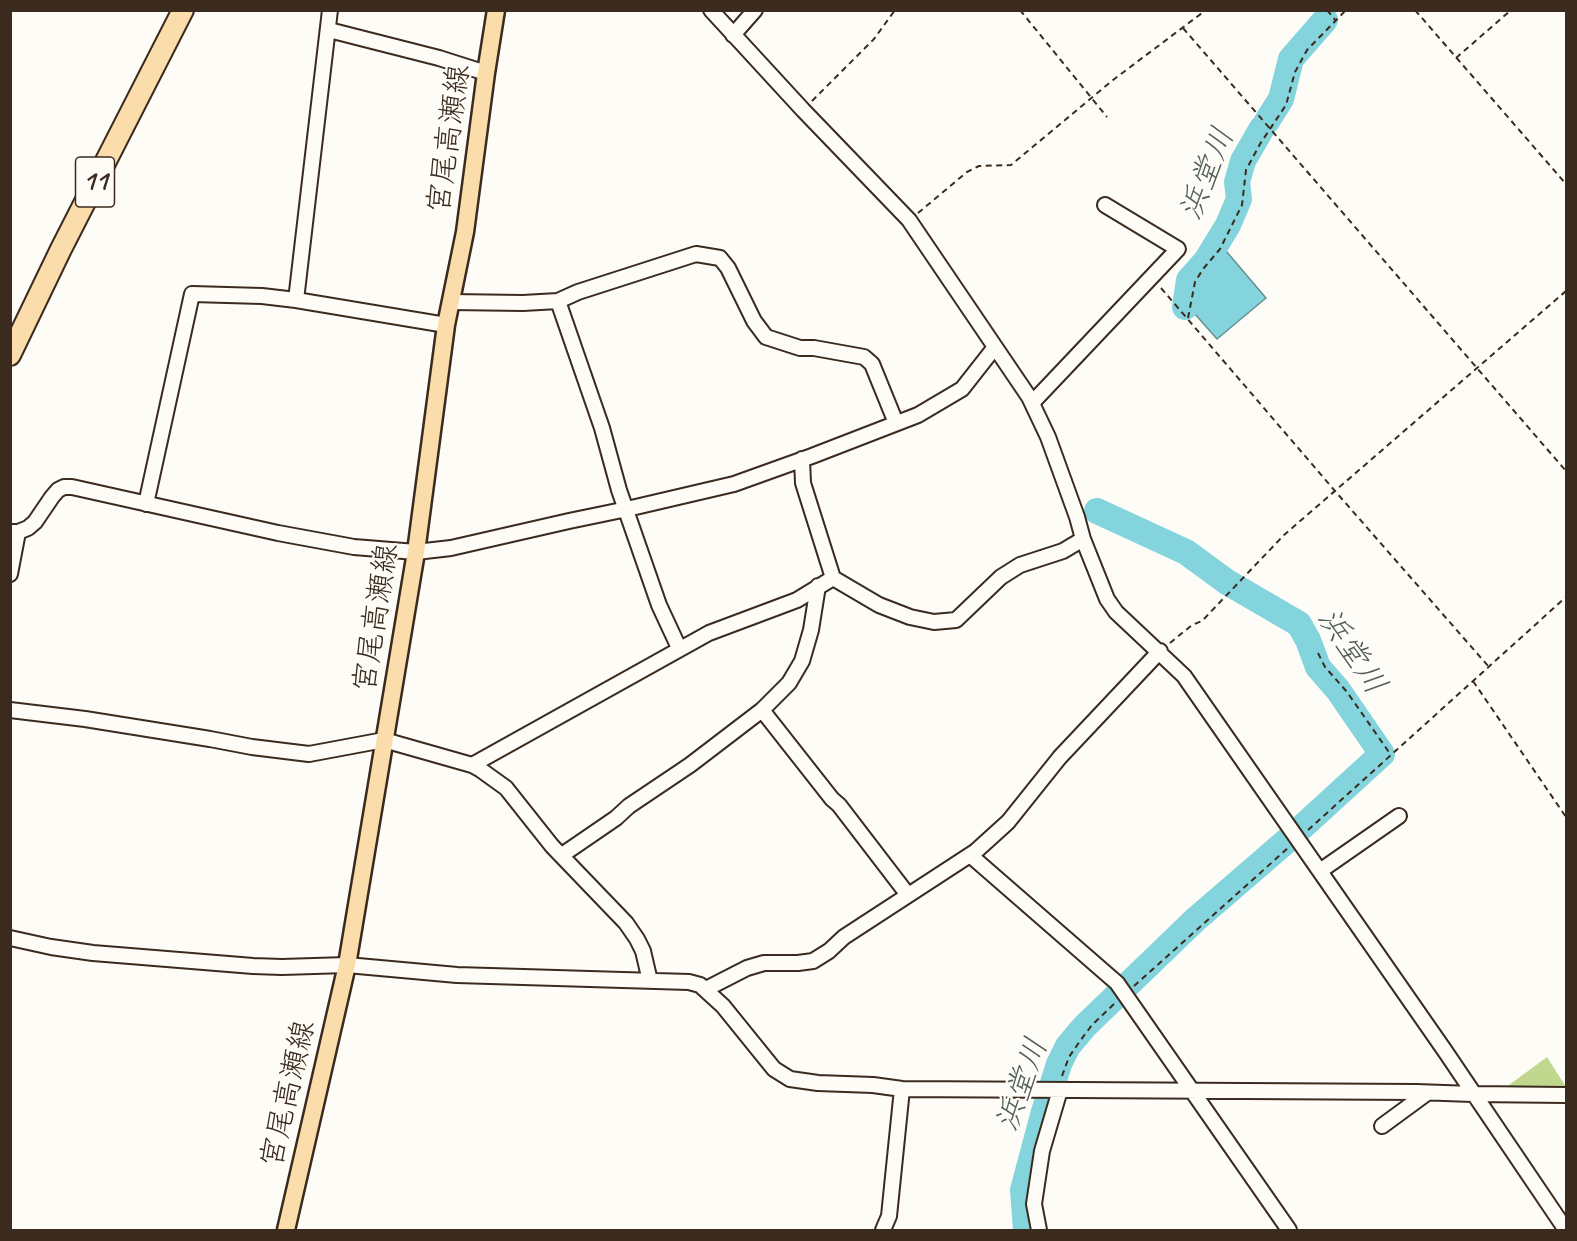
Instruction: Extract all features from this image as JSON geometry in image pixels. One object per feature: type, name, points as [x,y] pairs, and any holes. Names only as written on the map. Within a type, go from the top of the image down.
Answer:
[{"type":"highway","name":"11","points":[[10,355],[61,249],[183,10]]},
{"type":"main road","name":"宮尾高瀬線","points":[[286,1230],[347,965],[416,552],[446,325],[465,232],[496,10]]},
{"type":"street","points":[[296,300],[330,10]]},
{"type":"street","points":[[711,10],[909,220],[1032,403],[1048,437],[1083,539],[1107,599],[1116,612],[1184,676],[1566,1230]]},
{"type":"street","points":[[733,35],[755,10]]},
{"type":"street","points":[[329,30],[439,58],[486,73]]},
{"type":"street","points":[[1032,403],[1178,249],[1105,205]]},
{"type":"street","points":[[451,302],[558,301],[578,292],[696,254],[720,258],[728,268],[754,321],[766,337],[800,348],[814,348],[864,357],[872,364],[896,423]]},
{"type":"street","points":[[146,504],[192,294],[262,296],[296,300],[446,325]]},
{"type":"street","points":[[558,301],[659,605],[679,648]]},
{"type":"street","points":[[10,574],[14,532],[28,528],[35,522],[52,497],[64,487],[278,533],[343,545],[416,552],[452,548],[626,509],[734,484],[918,414],[962,389],[995,347]]},
{"type":"street","points":[[802,459],[803,483],[833,578],[879,605],[910,617],[934,622],[956,620],[1001,577],[1020,565],[1063,551],[1083,539]]},
{"type":"street","points":[[472,765],[679,648],[709,633],[797,600],[833,578]]},
{"type":"street","points":[[562,855],[690,765],[762,710],[789,683],[802,661],[811,630],[818,586]]},
{"type":"street","points":[[706,989],[747,968],[764,963],[813,961],[829,951],[844,937],[970,855],[1008,822],[1060,757],[1160,651]]},
{"type":"street","points":[[10,710],[85,719],[252,747],[309,754],[384,740],[472,765],[506,789],[552,846],[626,923],[638,939],[647,961],[650,981]]},
{"type":"street","points":[[762,710],[908,895]]},
{"type":"street","points":[[1320,871],[1400,816]]},
{"type":"street","points":[[970,855],[1121,988],[1289,1230]]},
{"type":"street","points":[[10,938],[93,953],[282,968],[347,965],[457,975],[689,982],[706,989],[723,1006],[774,1069],[790,1079],[803,1082],[873,1085],[902,1089],[1566,1095]]},
{"type":"street","points":[[883,1230],[889,1216],[902,1089]]},
{"type":"street","points":[[1039,1230],[1034,1204],[1054,1090]]},
{"type":"street","points":[[1382,1126],[1427,1093]]},
{"type":"path","points":[[803,110],[873,39],[895,10]]},
{"type":"path","points":[[1020,10],[1107,117]]},
{"type":"path","points":[[909,220],[967,172],[979,166],[1011,165],[1113,80],[1206,10]]},
{"type":"path","points":[[1327,10],[1336,21]]},
{"type":"path","points":[[1187,320],[1195,282],[1220,249],[1242,205],[1246,170],[1286,105],[1294,72],[1307,50],[1346,10]]},
{"type":"path","points":[[1415,10],[1566,184]]},
{"type":"path","points":[[1456,58],[1512,10]]},
{"type":"path","points":[[1183,28],[1566,471]]},
{"type":"path","points":[[1151,277],[1489,667]]},
{"type":"path","points":[[1160,651],[1192,625],[1202,621],[1284,535],[1566,291]]},
{"type":"path","points":[[1318,652],[1325,667],[1347,692],[1391,755]]},
{"type":"path","points":[[1473,681],[1566,817]]},
{"type":"green space","points":[[1547,1057],[1566,1087],[1505,1088]]},
{"type":"water","points":[[1226,251],[1266,298],[1217,339],[1194,313],[1200,281]]},
{"type":"waterway","name":"浜堂川","points":[[1267,121],[1281,99],[1291,59],[1325,20]]},
{"type":"waterway","name":"浜堂川","points":[[1185,307],[1189,280],[1206,261],[1228,225],[1239,199],[1237,182],[1243,161],[1262,128]]},
{"type":"waterway","name":"浜堂川","points":[[1097,511],[1186,552],[1227,582],[1299,624],[1318,667],[1338,690],[1382,754],[1301,828]]},
{"type":"waterway","name":"浜堂川","points":[[1026,1230],[1023,1190],[1043,1115],[1059,1064],[1068,1046],[1085,1026],[1195,920],[1290,838]]}]
